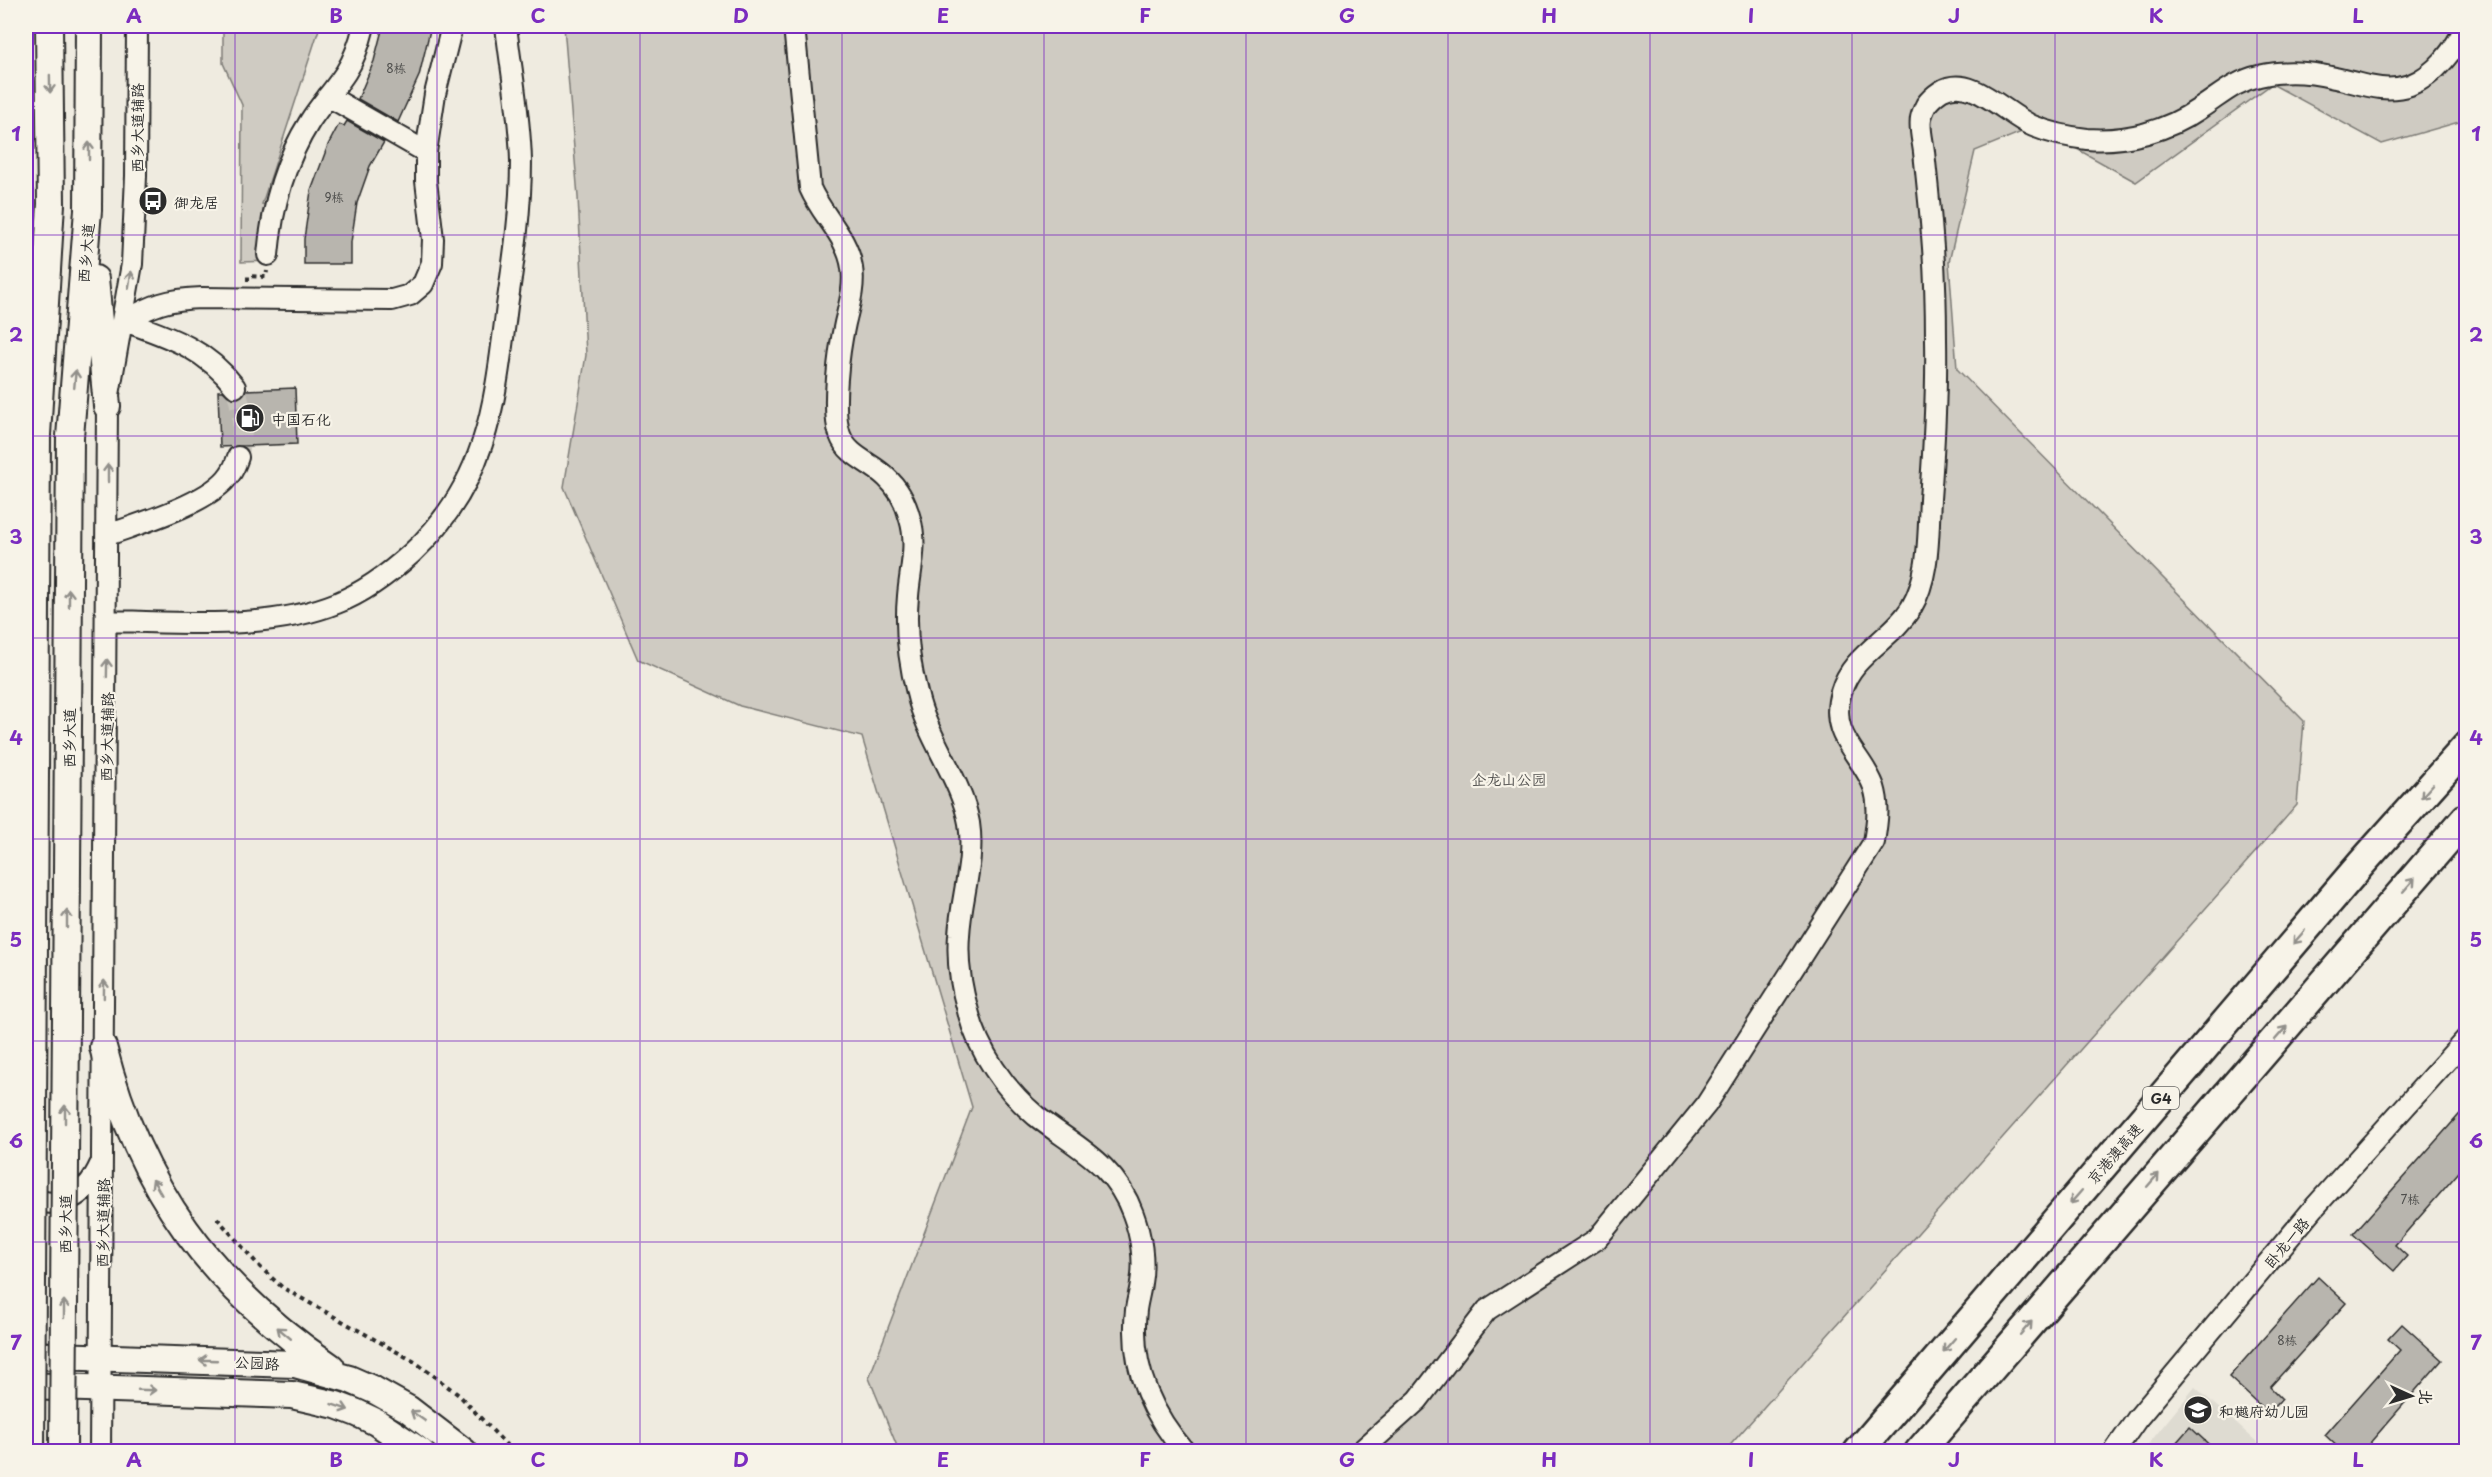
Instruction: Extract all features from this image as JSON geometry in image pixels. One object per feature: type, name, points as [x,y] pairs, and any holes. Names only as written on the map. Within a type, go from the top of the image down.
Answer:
[{"type":"highway","name":"京港澳高速","points":[[1858,1452],[2362,863],[2466,747]]},
{"type":"highway","points":[[1919,1452],[2466,819]]},
{"type":"main road","points":[[31,1452],[37,435],[51,204],[49,26]]},
{"type":"main road","name":"西乡大道","points":[[63,1452],[70,437],[88,210],[89,26]]},
{"type":"main road","points":[[26,341],[51,204]]},
{"type":"main road","points":[[88,210],[107,406]]},
{"type":"main road","points":[[103,1047],[118,1101],[142,1159],[159,1190],[189,1235],[223,1277],[257,1311],[295,1343],[349,1379]]},
{"type":"main road","name":"公园路","points":[[26,1355],[295,1364],[349,1379],[408,1409],[464,1452]]},
{"type":"main road","name":"公园路","points":[[26,1386],[265,1393],[314,1399],[357,1413],[376,1422],[421,1452]]},
{"type":"street","name":"西乡大道辅路","points":[[100,1452],[108,535],[107,406],[124,321],[132,264],[136,176],[137,26]]},
{"type":"street","points":[[268,255],[276,198],[285,171],[301,136],[346,72],[359,46],[364,26]]},
{"type":"street","points":[[124,321],[154,305],[186,298],[393,300],[410,295],[423,284],[432,263],[433,239],[426,181],[426,152],[435,94],[452,26]]},
{"type":"street","points":[[107,621],[265,620],[301,615],[337,603],[364,590],[394,570],[427,539],[448,512],[469,479],[484,443],[494,400],[519,219],[521,159],[506,26]]},
{"type":"street","points":[[794,26],[810,188],[818,206],[846,244],[853,270],[837,386],[840,434],[849,450],[885,476],[902,496],[911,521],[914,548],[908,597],[908,647],[917,696],[934,743],[958,787],[969,822],[971,860],[958,936],[960,976],[969,1016],[984,1053],[1006,1086],[1034,1114],[1095,1157],[1117,1182],[1133,1212],[1141,1245],[1142,1279],[1136,1310],[1135,1342],[1140,1374],[1151,1404],[1167,1432],[1185,1452]]},
{"type":"street","points":[[1360,1452],[1418,1400],[1487,1310],[1597,1239],[1706,1105],[1874,842],[1879,814],[1874,786],[1845,742],[1839,718],[1840,694],[1850,672],[1865,653],[1892,633],[1912,606],[1924,575],[1935,441],[1936,340],[1932,240],[1920,119],[1928,101],[1945,89],[1964,86],[1983,94],[2006,112],[2032,126],[2069,136],[2118,139],[2147,133],[2174,123],[2200,109],[2223,90],[2259,76],[2297,72],[2335,78],[2374,89],[2409,85],[2436,68],[2457,46],[2466,26]]},
{"type":"street","points":[[328,96],[426,152]]},
{"type":"street","points":[[124,321],[169,337],[208,358],[235,387]]},
{"type":"street","points":[[108,535],[179,508],[211,492],[230,476],[238,457]]},
{"type":"street","name":"卧龙一路","points":[[2114,1452],[2137,1419],[2313,1209],[2466,1039]]},
{"type":"street","points":[[26,1192],[44,1201],[73,1199],[93,1182],[102,1160]]},
{"type":"path","points":[[217,1218],[260,1267],[283,1287],[415,1362],[459,1395],[513,1452]]},
{"type":"shaded area","name":"和樾府幼儿园","points":[[2195,1387],[2267,1451],[2142,1452]]},
{"type":"green space","points":[[223,26],[320,26],[262,204],[278,205],[276,261],[241,262],[242,105],[223,63]]},
{"type":"green space","name":"企龙山公园","points":[[564,26],[2466,26],[2466,120],[2382,144],[2272,84],[2136,182],[2036,126],[1975,151],[1949,262],[1957,369],[2304,721],[2297,805],[1725,1451],[899,1451],[869,1378],[972,1107],[862,737],[740,706],[638,660],[564,487],[586,355],[578,197]]},
{"type":"building","points":[[383,26],[431,26],[419,76],[398,122],[358,99],[374,61]]},
{"type":"building","points":[[347,121],[384,142],[370,166],[357,203],[351,242],[351,264],[304,264],[304,239],[311,191],[328,145],[339,124],[344,126]]},
{"type":"building","name":"中国石化","points":[[295,388],[297,444],[220,447],[218,391],[223,391],[231,398],[237,399],[243,396],[246,390]]},
{"type":"building","points":[[2466,1107],[2466,1164],[2395,1245],[2407,1256],[2394,1271],[2353,1234]]},
{"type":"building","points":[[2318,1277],[2346,1303],[2270,1387],[2282,1399],[2269,1414],[2229,1377]]},
{"type":"building","points":[[2402,1324],[2442,1360],[2362,1452],[2343,1452],[2325,1435],[2400,1350],[2388,1339]]},
{"type":"building","points":[[2190,1427],[2217,1452],[2168,1452]]},
{"type":"tunnel","points":[[235,387],[242,422],[238,457]]},
{"type":"place","name":"御龙居","points":[[153,201]]},
{"type":"place","name":"中国石化","points":[[250,418]]},
{"type":"place","name":"和樾府幼儿园","points":[[2198,1410]]}]
